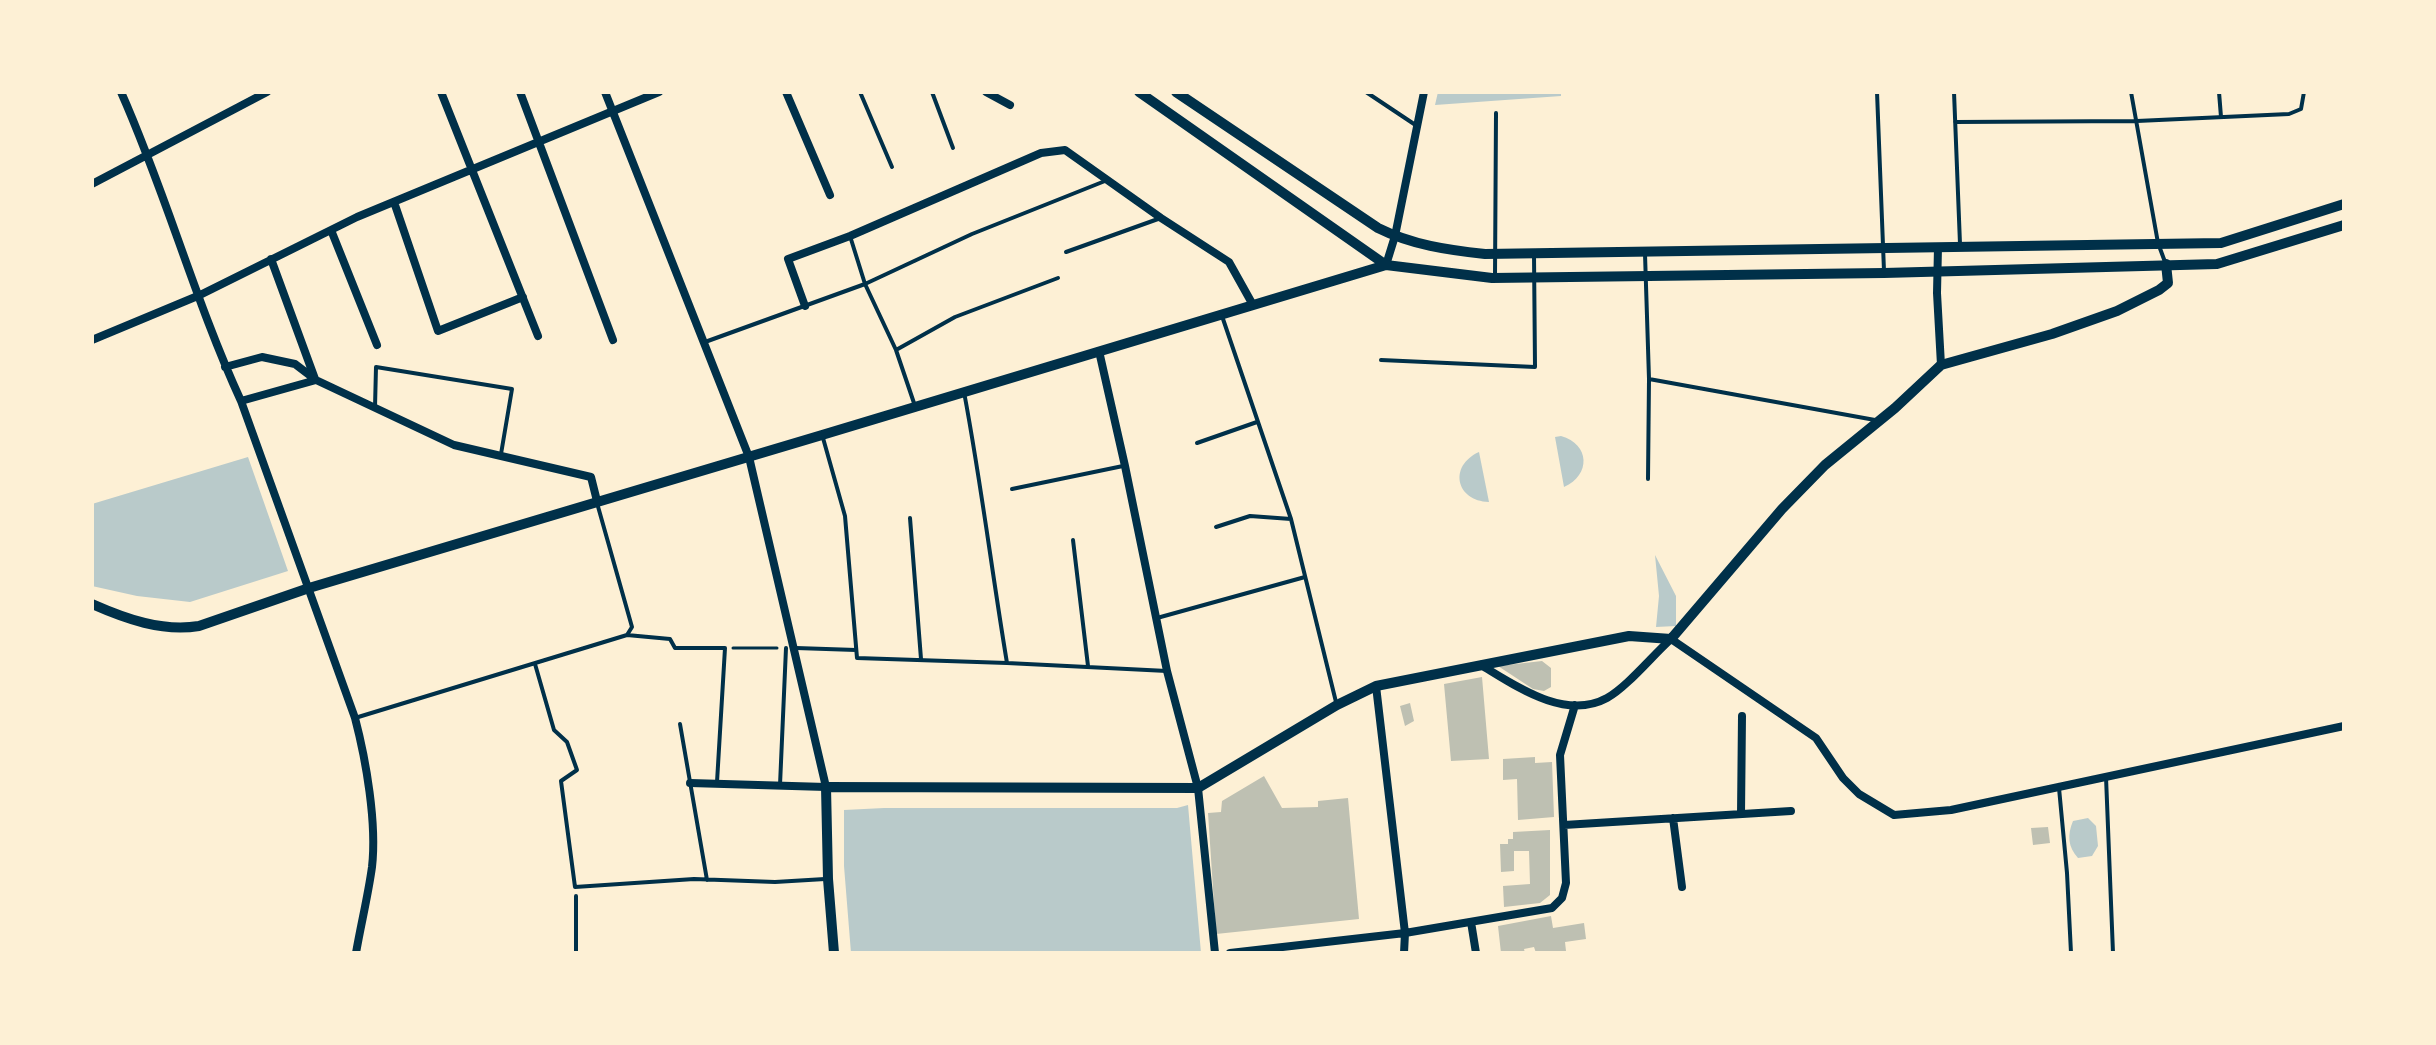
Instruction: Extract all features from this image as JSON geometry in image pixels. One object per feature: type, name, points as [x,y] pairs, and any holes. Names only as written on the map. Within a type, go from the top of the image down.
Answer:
[{"type":"street","points":[[121,92],[148,155],[225,367],[241,401],[355,718],[364,751],[372,832],[372,865],[356,953]]},
{"type":"street","points":[[92,184],[267,92]]},
{"type":"street","points":[[441,92],[538,336]]},
{"type":"street","points":[[520,92],[613,340]]},
{"type":"street","points":[[605,92],[749,457],[789,648],[826,787],[828,879],[834,953]]},
{"type":"street","points":[[92,340],[200,295],[394,202],[659,92]]},
{"type":"street","points":[[786,92],[830,195]]},
{"type":"street","points":[[986,92],[1010,105]]},
{"type":"street","points":[[1139,92],[1386,265]]},
{"type":"street","points":[[1176,92],[1378,228],[1444,250],[1494,254],[2221,243],[2344,204]]},
{"type":"street","points":[[1386,265],[1395,236],[1424,92]]},
{"type":"street","points":[[805,306],[788,259],[850,236],[1041,153],[1065,150],[1229,262],[1253,305]]},
{"type":"street","points":[[394,202],[438,331],[523,297]]},
{"type":"street","points":[[92,604],[155,626],[181,629],[199,626],[309,588],[1386,265],[1495,278],[1937,272],[2217,264],[2344,225]]},
{"type":"street","points":[[331,230],[377,345]]},
{"type":"street","points":[[1938,247],[1941,365]]},
{"type":"street","points":[[271,259],[316,380]]},
{"type":"street","points":[[1480,665],[1530,694],[1563,704],[1575,705],[1606,698],[1671,639],[1782,509],[1825,465],[1895,408],[1941,365],[2052,334],[2117,311],[2168,283],[2166,264]]},
{"type":"street","points":[[1099,351],[1167,671],[1198,788],[1215,953]]},
{"type":"street","points":[[225,367],[262,357],[295,364],[316,380],[454,445],[591,477],[597,501]]},
{"type":"street","points":[[241,401],[316,380]]},
{"type":"street","points":[[690,783],[826,787],[1198,788],[1337,705],[1376,686],[1629,636],[1671,639],[1816,738],[1843,778],[1859,794],[1894,815],[1951,810],[2344,726]]},
{"type":"street","points":[[1376,686],[1405,933],[1404,953]]},
{"type":"street","points":[[1230,953],[1405,933],[1552,908],[1562,898],[1566,883],[1560,755],[1575,705]]},
{"type":"street","points":[[1741,814],[1742,716]]},
{"type":"street","points":[[1564,825],[1791,811]]},
{"type":"street","points":[[1673,818],[1682,887]]},
{"type":"street","points":[[1471,922],[1476,953]]},
{"type":"lane","points":[[860,92],[892,167]]},
{"type":"lane","points":[[932,92],[953,148]]},
{"type":"lane","points":[[1366,92],[1417,126]]},
{"type":"lane","points":[[1877,92],[1884,273]]},
{"type":"lane","points":[[1954,92],[1960,247]]},
{"type":"lane","points":[[2131,92],[2158,243],[2166,264]]},
{"type":"lane","points":[[2219,92],[2221,117]]},
{"type":"lane","points":[[1955,122],[2137,121],[2289,114],[2301,109],[2304,92]]},
{"type":"lane","points":[[1495,278],[1496,113]]},
{"type":"lane","points":[[703,343],[865,284],[972,234],[1108,180]]},
{"type":"lane","points":[[1066,252],[1161,218]]},
{"type":"lane","points":[[850,236],[865,284],[896,350],[915,406]]},
{"type":"lane","points":[[1645,252],[1648,479]]},
{"type":"lane","points":[[1381,360],[1535,367],[1534,253]]},
{"type":"lane","points":[[896,350],[955,317],[1058,278]]},
{"type":"lane","points":[[1222,313],[1291,519],[1337,705]]},
{"type":"lane","points":[[375,408],[376,367],[512,389],[501,456]]},
{"type":"lane","points":[[1649,379],[1879,421]]},
{"type":"lane","points":[[964,392],[977,457],[1007,663]]},
{"type":"lane","points":[[1197,443],[1257,422]]},
{"type":"lane","points":[[822,435],[845,516],[857,658],[1167,671]]},
{"type":"lane","points":[[1012,489],[1125,466]]},
{"type":"lane","points":[[597,501],[632,627],[627,635]]},
{"type":"lane","points":[[1216,527],[1250,516],[1291,519]]},
{"type":"lane","points":[[910,518],[921,660]]},
{"type":"lane","points":[[1073,540],[1088,666]]},
{"type":"lane","points":[[1157,618],[1305,577]]},
{"type":"lane","points":[[355,718],[627,635],[670,639],[675,648],[725,648],[717,784]]},
{"type":"lane","points":[[780,786],[789,648],[856,650]]},
{"type":"lane","points":[[535,664],[554,730],[567,742],[577,770],[561,781],[575,887],[707,880],[775,882],[828,879]]},
{"type":"lane","points":[[680,724],[707,880]]},
{"type":"lane","points":[[2106,777],[2113,953]]},
{"type":"lane","points":[[2059,788],[2071,953]]},
{"type":"lane","points":[[576,896],[576,953]]},
{"type":"path","points":[[725,648],[789,648]]},
{"type":"shaded area","points":[[1438,92],[1561,92],[1561,96],[1435,105]]},
{"type":"shaded area","points":[[1561,436],[1578,446],[1584,460],[1579,475],[1564,487],[1555,437]]},
{"type":"shaded area","points":[[1479,452],[1489,502],[1469,496],[1460,482],[1463,466]]},
{"type":"shaded area","points":[[248,457],[288,571],[190,602],[137,596],[92,586],[92,504]]},
{"type":"shaded area","points":[[1655,555],[1676,596],[1676,626],[1656,627],[1659,596]]},
{"type":"shaded area","points":[[1188,805],[1201,953],[851,953],[844,866],[844,810],[1177,808]]},
{"type":"shaded area","points":[[2088,818],[2096,826],[2098,846],[2092,856],[2078,858],[2070,845],[2071,826],[2073,821]]},
{"type":"building","points":[[1542,661],[1551,668],[1551,687],[1544,691],[1533,689],[1498,666]]},
{"type":"building","points":[[1482,677],[1489,759],[1451,761],[1444,684]]},
{"type":"building","points":[[1410,703],[1414,721],[1405,726],[1400,706]]},
{"type":"building","points":[[1535,757],[1535,763],[1552,762],[1554,817],[1518,820],[1517,779],[1503,780],[1503,759]]},
{"type":"building","points":[[1264,776],[1282,808],[1318,807],[1318,801],[1348,798],[1359,919],[1216,934],[1208,813],[1221,812],[1222,801]]},
{"type":"building","points":[[2048,827],[2050,843],[2033,845],[2031,828]]},
{"type":"building","points":[[1550,830],[1550,895],[1540,903],[1504,907],[1503,886],[1530,884],[1529,851],[1514,851],[1514,871],[1501,872],[1500,844],[1508,844],[1508,839],[1513,839],[1513,832]]},
{"type":"building","points":[[1551,916],[1553,928],[1584,923],[1586,939],[1565,942],[1566,951],[1558,953],[1536,953],[1534,947],[1524,949],[1525,953],[1501,953],[1498,926]]}]
